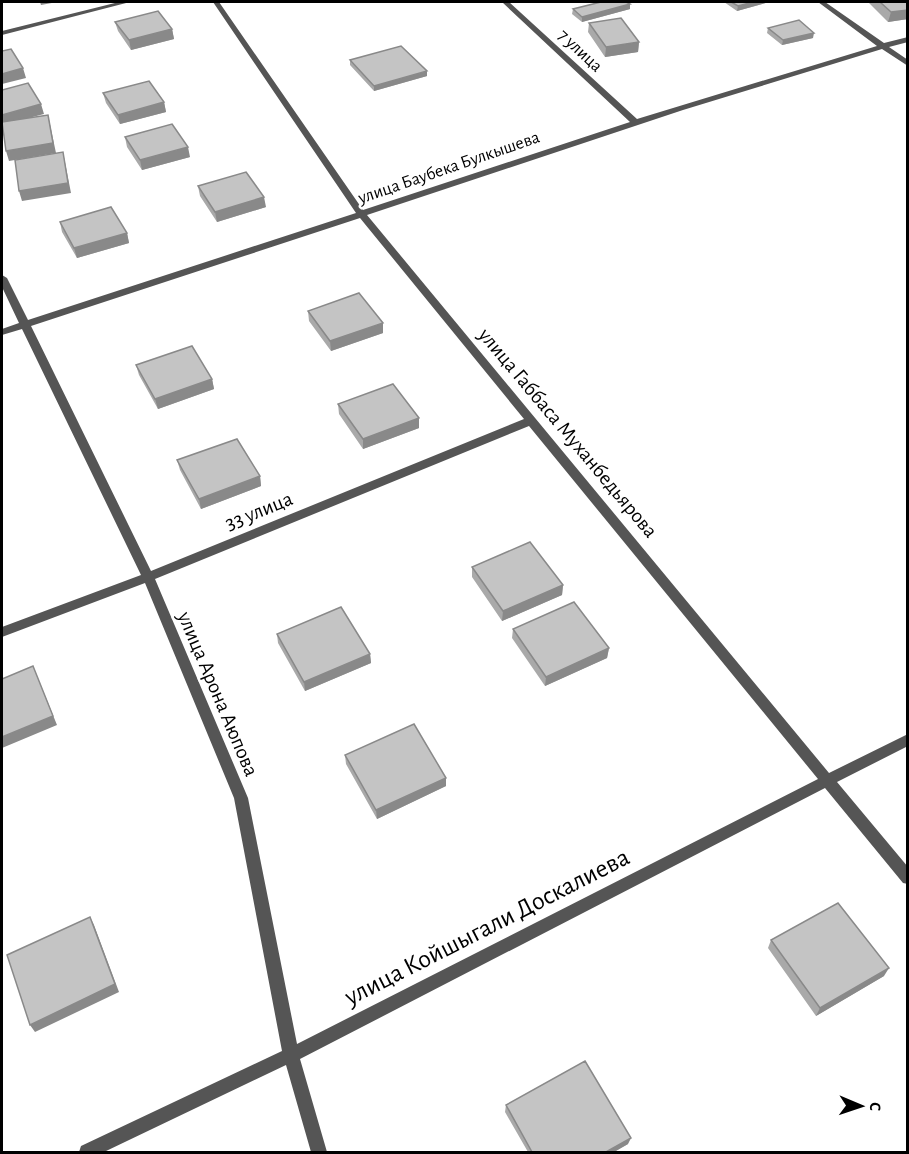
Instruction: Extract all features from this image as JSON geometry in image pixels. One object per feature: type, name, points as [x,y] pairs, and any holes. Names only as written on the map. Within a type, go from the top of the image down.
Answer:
[{"type":"street","points":[[2,33],[126,2]]},
{"type":"street","name":"улица Габбаса Муханбедьярова","points":[[216,2],[362,215],[908,878]]},
{"type":"street","name":"7 улица","points":[[505,2],[635,122]]},
{"type":"street","points":[[821,2],[908,64]]},
{"type":"street","name":"улица Баубека Булкышева","points":[[2,332],[362,215],[635,122],[908,39]]},
{"type":"street","name":"улица Арона Аюпова","points":[[2,278],[148,578],[241,798],[291,1055],[319,1152]]},
{"type":"street","name":"33 улица","points":[[2,632],[148,578],[530,421]]},
{"type":"street","name":"улица Койшыгали Доскалиева","points":[[87,1152],[291,1055],[908,739]]},
{"type":"building","points":[[601,2],[630,4],[582,17],[573,9]]},
{"type":"building","points":[[731,2],[753,2],[738,6]]},
{"type":"building","points":[[880,2],[908,2],[908,10],[891,12]]},
{"type":"building","points":[[158,11],[172,29],[129,40],[115,22]]},
{"type":"building","points":[[621,18],[639,42],[606,47],[589,23]]},
{"type":"building","points":[[799,20],[814,33],[783,40],[768,28]]},
{"type":"building","points":[[401,46],[427,71],[374,86],[350,60]]},
{"type":"building","points":[[11,49],[23,68],[2,74],[2,51]]},
{"type":"building","points":[[149,81],[164,102],[118,115],[103,93]]},
{"type":"building","points":[[28,83],[41,104],[2,115],[2,90]]},
{"type":"building","points":[[48,115],[53,143],[6,151],[2,122]]},
{"type":"building","points":[[172,124],[188,147],[140,160],[125,137]]},
{"type":"building","points":[[63,152],[68,183],[19,191],[15,160]]},
{"type":"building","points":[[246,172],[264,197],[215,212],[198,186]]},
{"type":"building","points":[[111,207],[127,233],[74,248],[60,222]]},
{"type":"building","points":[[359,293],[383,323],[330,341],[308,311]]},
{"type":"building","points":[[192,346],[212,379],[155,399],[136,365]]},
{"type":"building","points":[[393,384],[419,418],[363,439],[338,404]]},
{"type":"building","points":[[237,439],[260,476],[199,499],[177,460]]},
{"type":"building","points":[[530,542],[563,585],[503,611],[472,567]]},
{"type":"building","points":[[574,602],[609,648],[546,677],[513,629]]},
{"type":"building","points":[[341,607],[370,654],[304,682],[277,634]]},
{"type":"building","points":[[33,666],[53,716],[2,737],[2,679]]},
{"type":"building","points":[[414,724],[446,778],[376,810],[345,755]]},
{"type":"building","points":[[838,903],[889,968],[820,1008],[771,940]]},
{"type":"building","points":[[90,917],[115,984],[30,1025],[7,955]]},
{"type":"building","points":[[585,1061],[631,1138],[606,1152],[532,1152],[506,1105]]}]
